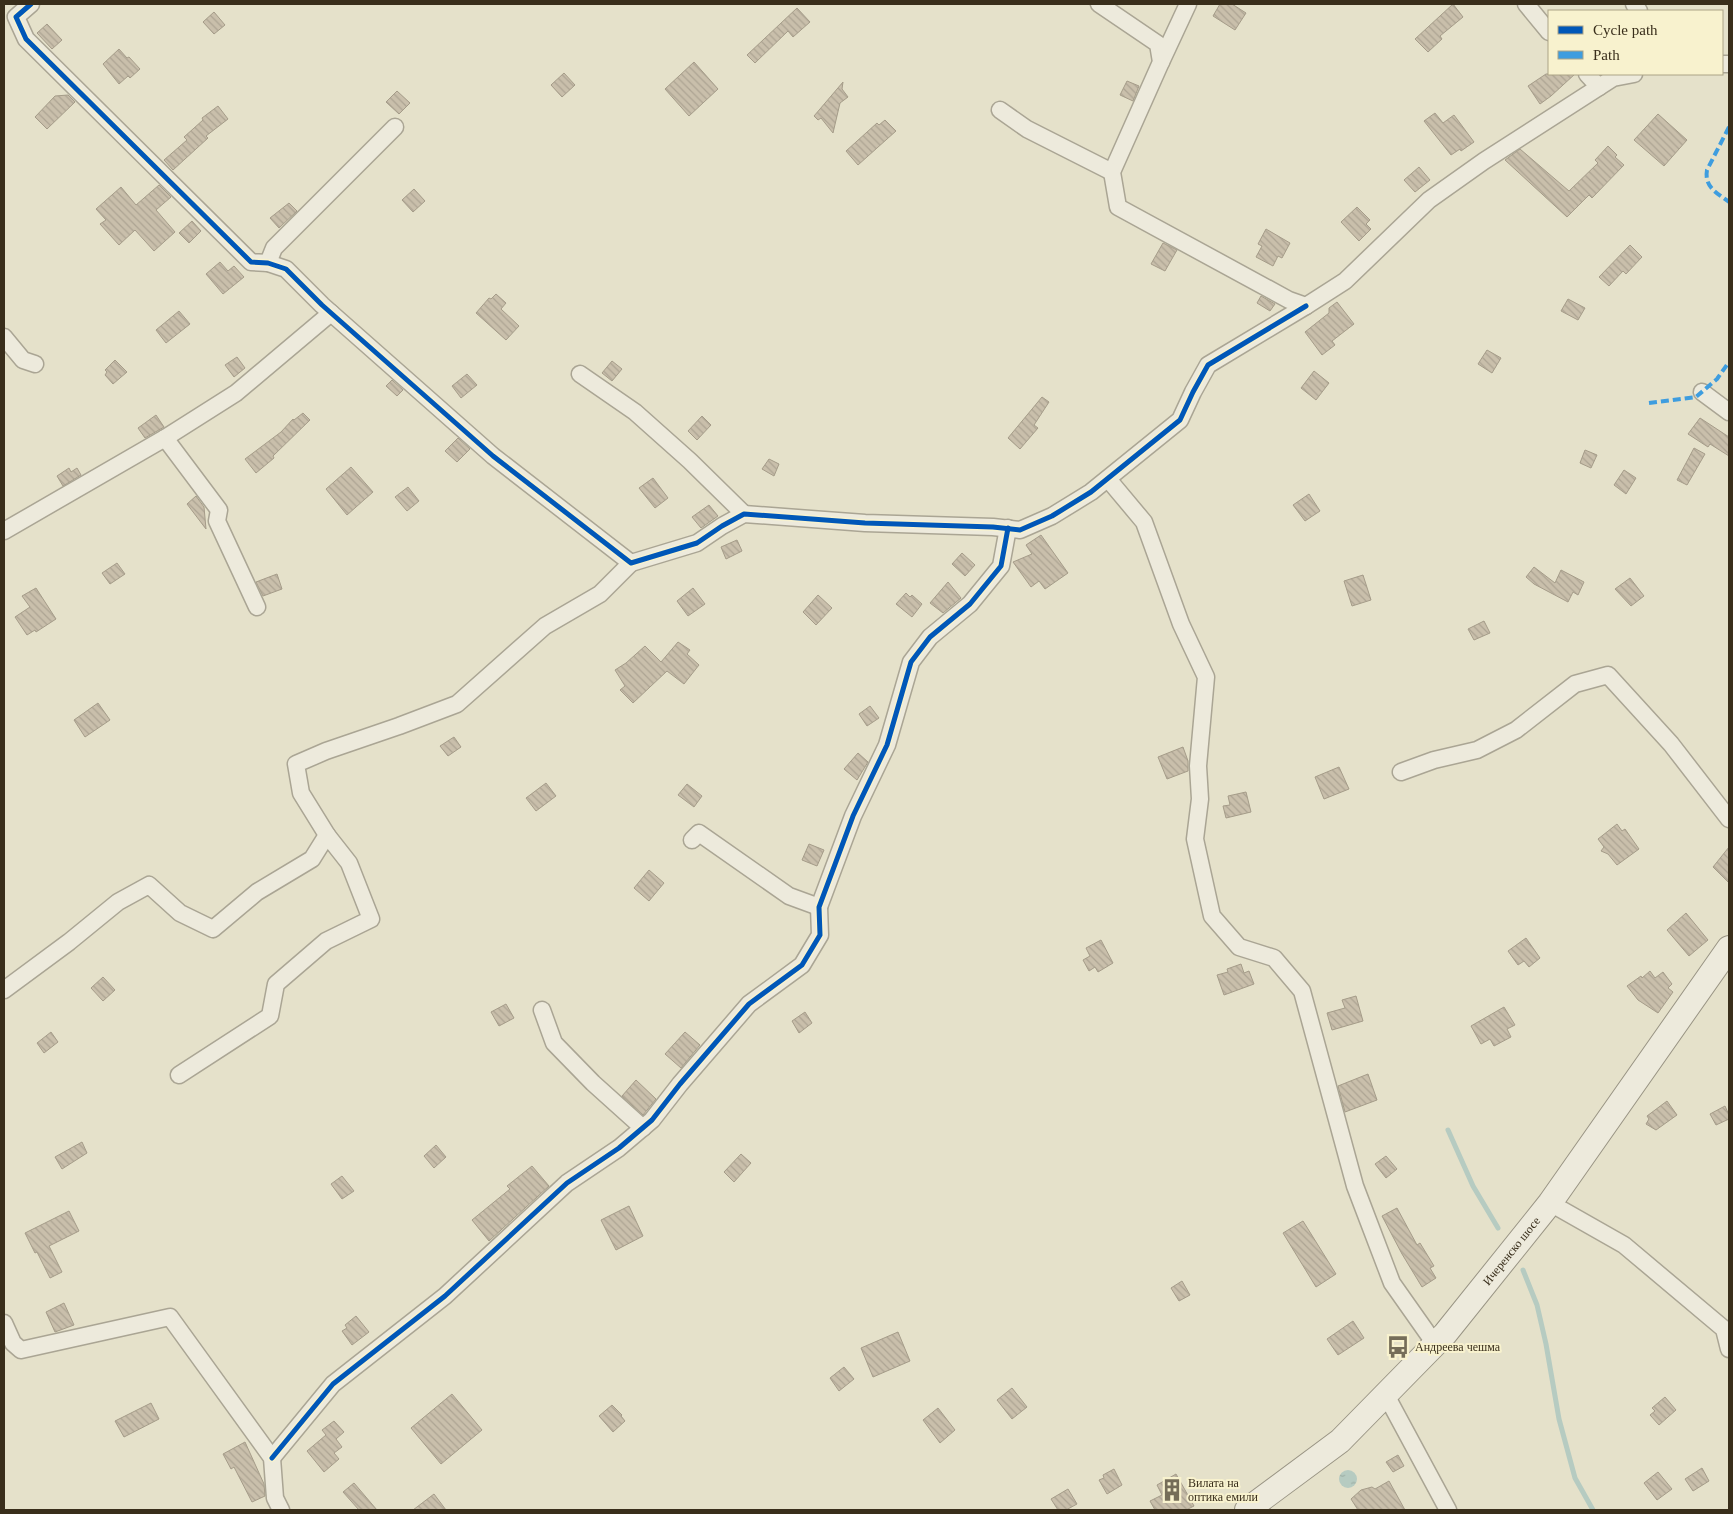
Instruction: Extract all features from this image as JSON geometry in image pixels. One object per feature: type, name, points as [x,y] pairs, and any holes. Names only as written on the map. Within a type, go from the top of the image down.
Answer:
[{"type":"street","points":[[31,4],[16,18],[26,39],[251,262],[286,269],[331,313],[493,456],[631,563]]},
{"type":"street","points":[[1099,4],[1158,44],[1161,62]]},
{"type":"street","points":[[1188,4],[1112,172],[1118,207],[1289,300],[1306,306]]},
{"type":"street","points":[[1526,4],[1548,31]]},
{"type":"street","points":[[1588,75],[1599,87]]},
{"type":"street","points":[[179,1075],[270,1016],[276,984],[326,941],[371,919],[349,863],[327,835],[301,793],[296,764],[326,751],[457,704],[545,626],[600,594],[631,563],[697,543],[744,514],[855,522],[1020,530],[1052,516],[1091,492],[1180,420],[1208,365],[1345,282],[1429,200],[1484,161],[1613,78],[1629,75]]},
{"type":"street","points":[[1000,110],[1027,129],[1112,172]]},
{"type":"street","points":[[268,264],[274,248],[395,127]]},
{"type":"street","points":[[4,531],[165,438],[236,393],[331,313]]},
{"type":"street","points":[[4,337],[23,360],[36,364]]},
{"type":"street","points":[[580,374],[635,412],[690,461],[744,514]]},
{"type":"street","points":[[1702,392],[1729,412]]},
{"type":"street","points":[[165,438],[219,510],[216,521],[257,607]]},
{"type":"street","points":[[1108,479],[1144,522],[1181,624],[1206,677],[1198,766],[1200,799],[1195,839],[1212,916],[1239,948],[1274,958],[1302,991],[1354,1186],[1392,1283],[1435,1344]]},
{"type":"street","points":[[272,1458],[333,1384],[445,1296],[567,1182],[619,1148],[644,1128],[749,1004],[802,965],[820,935],[819,907],[853,816],[887,745],[911,662],[930,637],[970,604],[1001,566],[1008,528]]},
{"type":"street","points":[[1401,772],[1434,760],[1477,750],[1516,730],[1575,684],[1608,675],[1671,744],[1729,819]]},
{"type":"street","points":[[692,840],[699,833],[789,896],[819,907]]},
{"type":"street","points":[[4,990],[69,942],[118,902],[149,885],[180,913],[214,929],[257,892],[312,859],[327,835]]},
{"type":"street","name":"Ичеренско шосе","points":[[1247,1510],[1340,1441],[1445,1334],[1550,1203],[1729,948]]},
{"type":"street","points":[[542,1010],[554,1043],[593,1083],[644,1128]]},
{"type":"street","points":[[1550,1203],[1624,1245],[1724,1329],[1729,1349]]},
{"type":"street","points":[[4,1323],[13,1343],[21,1350],[170,1317],[272,1458],[275,1498],[281,1510]]},
{"type":"street","points":[[1386,1395],[1448,1510]]},
{"type":"water","points":[[1348,1470],[1354,1473],[1357,1479],[1354,1485],[1348,1488],[1342,1485],[1339,1479],[1342,1473]]},
{"type":"building","points":[[1220,4],[1232,4],[1246,13],[1235,30],[1213,16]]},
{"type":"building","points":[[1453,4],[1463,17],[1440,36],[1442,39],[1428,52],[1415,39]]},
{"type":"building","points":[[797,8],[810,22],[793,37],[788,31],[755,63],[747,55]]},
{"type":"building","points":[[214,12],[225,25],[214,34],[203,22]]},
{"type":"building","points":[[47,24],[62,40],[52,49],[37,33]]},
{"type":"building","points":[[119,49],[140,69],[130,78],[128,76],[119,84],[103,64]]},
{"type":"building","points":[[694,62],[718,89],[689,116],[665,89]]},
{"type":"building","points":[[564,73],[575,85],[562,97],[551,85]]},
{"type":"building","points":[[1546,74],[1574,75],[1540,104],[1528,86]]},
{"type":"building","points":[[1127,81],[1139,86],[1133,101],[1120,95]]},
{"type":"building","points":[[843,82],[842,89],[848,97],[840,103],[833,133],[821,118],[818,120],[814,116]]},
{"type":"building","points":[[397,91],[410,103],[399,114],[386,102]]},
{"type":"building","points":[[68,95],[75,102],[47,129],[35,117],[55,96]]},
{"type":"building","points":[[218,106],[228,119],[206,136],[208,138],[173,170],[164,160],[187,140],[184,137],[203,120],[202,118]]},
{"type":"building","points":[[1435,113],[1443,123],[1454,115],[1474,142],[1451,155],[1424,121]]},
{"type":"building","points":[[1658,114],[1687,140],[1664,166],[1634,140]]},
{"type":"building","points":[[885,120],[896,131],[858,165],[846,151],[877,123],[879,125]]},
{"type":"building","points":[[1608,146],[1617,155],[1615,157],[1624,165],[1592,198],[1589,195],[1567,217],[1505,160],[1520,149],[1569,191],[1598,163],[1595,160]]},
{"type":"building","points":[[1419,167],[1430,180],[1415,192],[1404,180]]},
{"type":"building","points":[[159,185],[171,197],[156,210],[175,232],[154,251],[135,230],[119,245],[100,224],[106,220],[96,209],[121,187],[136,205]]},
{"type":"building","points":[[414,189],[425,201],[413,212],[402,200]]},
{"type":"building","points":[[289,203],[297,211],[279,228],[270,218]]},
{"type":"building","points":[[1357,207],[1370,220],[1366,224],[1371,229],[1359,241],[1341,222]]},
{"type":"building","points":[[192,221],[201,231],[189,243],[179,233]]},
{"type":"building","points":[[1266,229],[1290,243],[1282,258],[1278,256],[1273,266],[1256,257],[1262,246],[1258,244]]},
{"type":"building","points":[[1163,243],[1177,250],[1165,271],[1151,264]]},
{"type":"building","points":[[1630,245],[1642,257],[1626,274],[1623,271],[1609,286],[1599,277]]},
{"type":"building","points":[[220,262],[228,271],[234,266],[244,277],[223,294],[206,274]]},
{"type":"building","points":[[496,294],[506,303],[501,309],[519,326],[506,340],[476,313],[489,298],[491,299]]},
{"type":"building","points":[[1261,296],[1275,304],[1270,311],[1257,303]]},
{"type":"building","points":[[1568,299],[1585,308],[1578,320],[1561,311]]},
{"type":"building","points":[[1337,302],[1354,324],[1332,341],[1335,345],[1322,355],[1305,332],[1329,313],[1329,308]]},
{"type":"building","points":[[179,311],[190,324],[166,343],[156,330]]},
{"type":"building","points":[[1487,350],[1501,358],[1492,373],[1478,364]]},
{"type":"building","points":[[237,357],[245,368],[234,377],[225,365]]},
{"type":"building","points":[[115,360],[127,372],[113,384],[105,375],[107,372],[105,370]]},
{"type":"building","points":[[612,361],[622,369],[612,381],[602,373]]},
{"type":"building","points":[[1314,371],[1329,383],[1316,400],[1301,388]]},
{"type":"building","points":[[467,374],[477,385],[461,398],[452,386]]},
{"type":"building","points":[[392,380],[403,390],[397,396],[386,386]]},
{"type":"building","points":[[1042,397],[1049,402],[1034,425],[1038,428],[1020,449],[1008,438]]},
{"type":"building","points":[[303,413],[310,420],[273,456],[274,458],[256,473],[245,459],[281,432],[293,419]]},
{"type":"building","points":[[156,415],[164,427],[145,438],[138,428]]},
{"type":"building","points":[[702,416],[711,425],[697,440],[688,431]]},
{"type":"building","points":[[1700,418],[1729,437],[1729,456],[1710,444],[1708,447],[1688,434]]},
{"type":"building","points":[[458,438],[470,449],[457,462],[445,451]]},
{"type":"building","points":[[1694,448],[1705,454],[1687,485],[1677,480]]},
{"type":"building","points":[[1585,450],[1597,455],[1591,468],[1580,463]]},
{"type":"building","points":[[769,459],[779,464],[774,476],[762,469]]},
{"type":"building","points":[[351,467],[373,492],[347,515],[326,489]]},
{"type":"building","points":[[69,468],[71,472],[77,468],[81,475],[63,486],[57,476]]},
{"type":"building","points":[[1624,470],[1636,478],[1626,494],[1614,485]]},
{"type":"building","points":[[653,478],[668,498],[655,508],[639,488]]},
{"type":"building","points":[[408,487],[419,501],[407,511],[395,497]]},
{"type":"building","points":[[1309,494],[1320,511],[1305,521],[1293,505]]},
{"type":"building","points":[[196,496],[204,507],[206,529],[187,504]]},
{"type":"building","points":[[709,505],[718,516],[701,528],[692,517]]},
{"type":"building","points":[[1041,535],[1068,573],[1045,589],[1039,581],[1031,587],[1013,562],[1032,554],[1026,545]]},
{"type":"building","points":[[737,540],[742,551],[726,559],[721,547]]},
{"type":"building","points":[[962,553],[975,565],[965,576],[952,564]]},
{"type":"building","points":[[117,563],[125,574],[110,584],[102,573]]},
{"type":"building","points":[[1534,567],[1555,583],[1561,570],[1584,582],[1578,595],[1573,592],[1568,602],[1534,584],[1526,577]]},
{"type":"building","points":[[277,574],[282,589],[263,596],[256,582]]},
{"type":"building","points":[[1363,575],[1371,600],[1352,606],[1344,581]]},
{"type":"building","points":[[1630,578],[1644,596],[1631,606],[1615,589]]},
{"type":"building","points":[[948,582],[961,598],[943,613],[930,603]]},
{"type":"building","points":[[36,588],[56,619],[36,632],[35,630],[27,635],[15,617],[30,607],[22,596]]},
{"type":"building","points":[[693,588],[705,604],[688,616],[677,601]]},
{"type":"building","points":[[906,593],[910,597],[912,595],[922,604],[912,617],[896,604]]},
{"type":"building","points":[[818,595],[832,608],[816,625],[803,612]]},
{"type":"building","points":[[1484,621],[1490,633],[1474,640],[1468,629]]},
{"type":"building","points":[[678,642],[690,650],[687,654],[699,665],[684,684],[667,671],[633,703],[620,690],[625,686],[615,670],[645,646],[661,662]]},
{"type":"building","points":[[98,703],[110,720],[85,737],[74,720]]},
{"type":"building","points":[[870,706],[879,718],[867,726],[859,714]]},
{"type":"building","points":[[454,737],[461,747],[448,756],[440,746]]},
{"type":"building","points":[[1183,747],[1188,761],[1188,771],[1167,779],[1158,757]]},
{"type":"building","points":[[858,753],[868,762],[857,780],[844,769]]},
{"type":"building","points":[[1339,767],[1349,789],[1324,799],[1315,777]]},
{"type":"building","points":[[546,783],[556,796],[536,811],[526,798]]},
{"type":"building","points":[[687,784],[702,796],[694,807],[678,795]]},
{"type":"building","points":[[1246,792],[1251,812],[1226,818],[1223,806],[1230,805],[1228,796]]},
{"type":"building","points":[[1617,824],[1622,831],[1625,829],[1639,849],[1617,865],[1608,854],[1601,851],[1604,847],[1598,839]]},
{"type":"building","points":[[809,844],[824,850],[817,866],[802,860]]},
{"type":"building","points":[[1729,847],[1729,883],[1713,867]]},
{"type":"building","points":[[649,870],[664,883],[649,901],[634,888]]},
{"type":"building","points":[[1686,913],[1708,940],[1689,956],[1667,930]]},
{"type":"building","points":[[1526,938],[1540,958],[1529,967],[1524,961],[1518,965],[1508,951]]},
{"type":"building","points":[[1101,940],[1113,963],[1098,972],[1095,967],[1089,971],[1083,960],[1090,956],[1086,948]]},
{"type":"building","points":[[1241,964],[1244,973],[1249,971],[1254,984],[1224,995],[1217,975],[1228,972],[1227,969]]},
{"type":"building","points":[[1650,971],[1655,978],[1663,972],[1672,984],[1668,988],[1673,992],[1658,1013],[1638,1000],[1627,986]]},
{"type":"building","points":[[103,977],[115,990],[103,1001],[91,988]]},
{"type":"building","points":[[1356,996],[1363,1021],[1332,1030],[1327,1013],[1345,1008],[1342,1000]]},
{"type":"building","points":[[506,1004],[514,1018],[499,1026],[491,1012]]},
{"type":"building","points":[[1504,1007],[1515,1025],[1507,1029],[1511,1037],[1494,1046],[1490,1039],[1481,1044],[1471,1026]]},
{"type":"building","points":[[805,1012],[812,1023],[799,1033],[792,1021]]},
{"type":"building","points":[[51,1032],[58,1042],[44,1053],[37,1043]]},
{"type":"building","points":[[685,1032],[700,1045],[681,1068],[665,1054]]},
{"type":"building","points":[[1368,1074],[1377,1100],[1345,1112],[1338,1086]]},
{"type":"building","points":[[636,1080],[656,1099],[643,1115],[622,1096]]},
{"type":"building","points":[[1667,1101],[1677,1115],[1656,1130],[1646,1124],[1649,1119],[1647,1116]]},
{"type":"building","points":[[1725,1106],[1729,1119],[1716,1125],[1710,1114]]},
{"type":"building","points":[[82,1142],[87,1153],[62,1169],[55,1157]]},
{"type":"building","points":[[436,1145],[446,1157],[434,1168],[424,1156]]},
{"type":"building","points":[[741,1154],[751,1163],[734,1182],[724,1172]]},
{"type":"building","points":[[1386,1156],[1397,1169],[1386,1178],[1375,1164]]},
{"type":"building","points":[[532,1166],[549,1186],[489,1241],[472,1220],[510,1189],[507,1186]]},
{"type":"building","points":[[342,1176],[354,1191],[342,1199],[331,1184]]},
{"type":"building","points":[[629,1206],[643,1236],[616,1250],[601,1220]]},
{"type":"building","points":[[1397,1208],[1417,1245],[1420,1243],[1434,1266],[1430,1268],[1436,1278],[1422,1287],[1382,1216]]},
{"type":"building","points":[[69,1211],[79,1231],[49,1246],[62,1272],[50,1278],[25,1233]]},
{"type":"building","points":[[1303,1221],[1336,1274],[1316,1287],[1283,1233]]},
{"type":"building","points":[[1182,1281],[1190,1295],[1179,1301],[1171,1288]]},
{"type":"building","points":[[64,1303],[74,1325],[55,1332],[46,1312]]},
{"type":"building","points":[[356,1316],[369,1332],[352,1345],[342,1331],[347,1328],[345,1325]]},
{"type":"building","points":[[1353,1321],[1364,1338],[1338,1355],[1327,1339]]},
{"type":"building","points":[[898,1332],[910,1361],[873,1377],[861,1348]]},
{"type":"building","points":[[844,1367],[854,1379],[839,1391],[830,1378]]},
{"type":"building","points":[[1012,1388],[1027,1407],[1012,1419],[997,1400]]},
{"type":"building","points":[[452,1394],[482,1430],[441,1464],[411,1428]]},
{"type":"building","points":[[1665,1397],[1676,1410],[1659,1425],[1650,1415],[1655,1411],[1652,1408]]},
{"type":"building","points":[[151,1403],[159,1419],[124,1437],[115,1421]]},
{"type":"building","points":[[612,1405],[625,1421],[613,1432],[599,1416]]},
{"type":"building","points":[[938,1408],[955,1430],[940,1443],[923,1420]]},
{"type":"building","points":[[334,1421],[344,1432],[336,1439],[342,1447],[334,1453],[339,1459],[324,1472],[307,1451],[326,1435],[322,1430]]},
{"type":"building","points":[[245,1442],[264,1484],[265,1496],[252,1502],[234,1467],[231,1469],[223,1454]]},
{"type":"building","points":[[1398,1455],[1404,1466],[1393,1472],[1386,1462]]},
{"type":"building","points":[[1702,1468],[1709,1481],[1693,1491],[1685,1479]]},
{"type":"building","points":[[1114,1469],[1122,1485],[1107,1494],[1099,1480],[1104,1478],[1103,1475]]},
{"type":"building","points":[[1658,1472],[1672,1489],[1657,1500],[1644,1483]]},
{"type":"building","name":"Вилата на оптика емили","points":[[1176,1474],[1194,1506],[1186,1510],[1155,1510],[1150,1501],[1162,1495],[1157,1485]]},
{"type":"building","points":[[1389,1481],[1405,1510],[1358,1510],[1351,1499],[1361,1490],[1372,1487],[1375,1489]]},
{"type":"building","points":[[354,1483],[377,1510],[359,1510],[343,1492]]},
{"type":"building","points":[[1068,1489],[1077,1504],[1066,1510],[1058,1510],[1051,1499]]},
{"type":"building","points":[[434,1494],[446,1510],[413,1510]]},
{"type":"waterway","points":[[1448,1130],[1473,1186],[1498,1228]]},
{"type":"waterway","points":[[1523,1270],[1537,1305],[1559,1419],[1575,1478],[1593,1510]]},
{"type":"marked path","points":[[1729,127],[1707,170],[1709,185],[1729,202]]},
{"type":"marked path","points":[[1649,403],[1696,397],[1717,379],[1729,362]]},
{"type":"cycle path","points":[[31,4],[16,17],[26,39],[251,262],[268,263],[286,269],[322,305],[493,456],[631,563],[697,543],[744,514],[865,523],[993,527],[1020,530],[1052,516],[1091,492],[1180,420],[1208,365],[1306,306]]},
{"type":"cycle path","points":[[272,1458],[333,1384],[445,1296],[567,1183],[619,1148],[652,1120],[680,1084],[749,1004],[802,965],[820,935],[819,907],[853,816],[887,745],[911,662],[930,637],[970,604],[1001,566],[1008,528]]},
{"type":"place","name":"Андреева чешма","points":[[1398,1347]]},
{"type":"place","name":"Вилата на оптика емили","points":[[1172,1490]]}]
